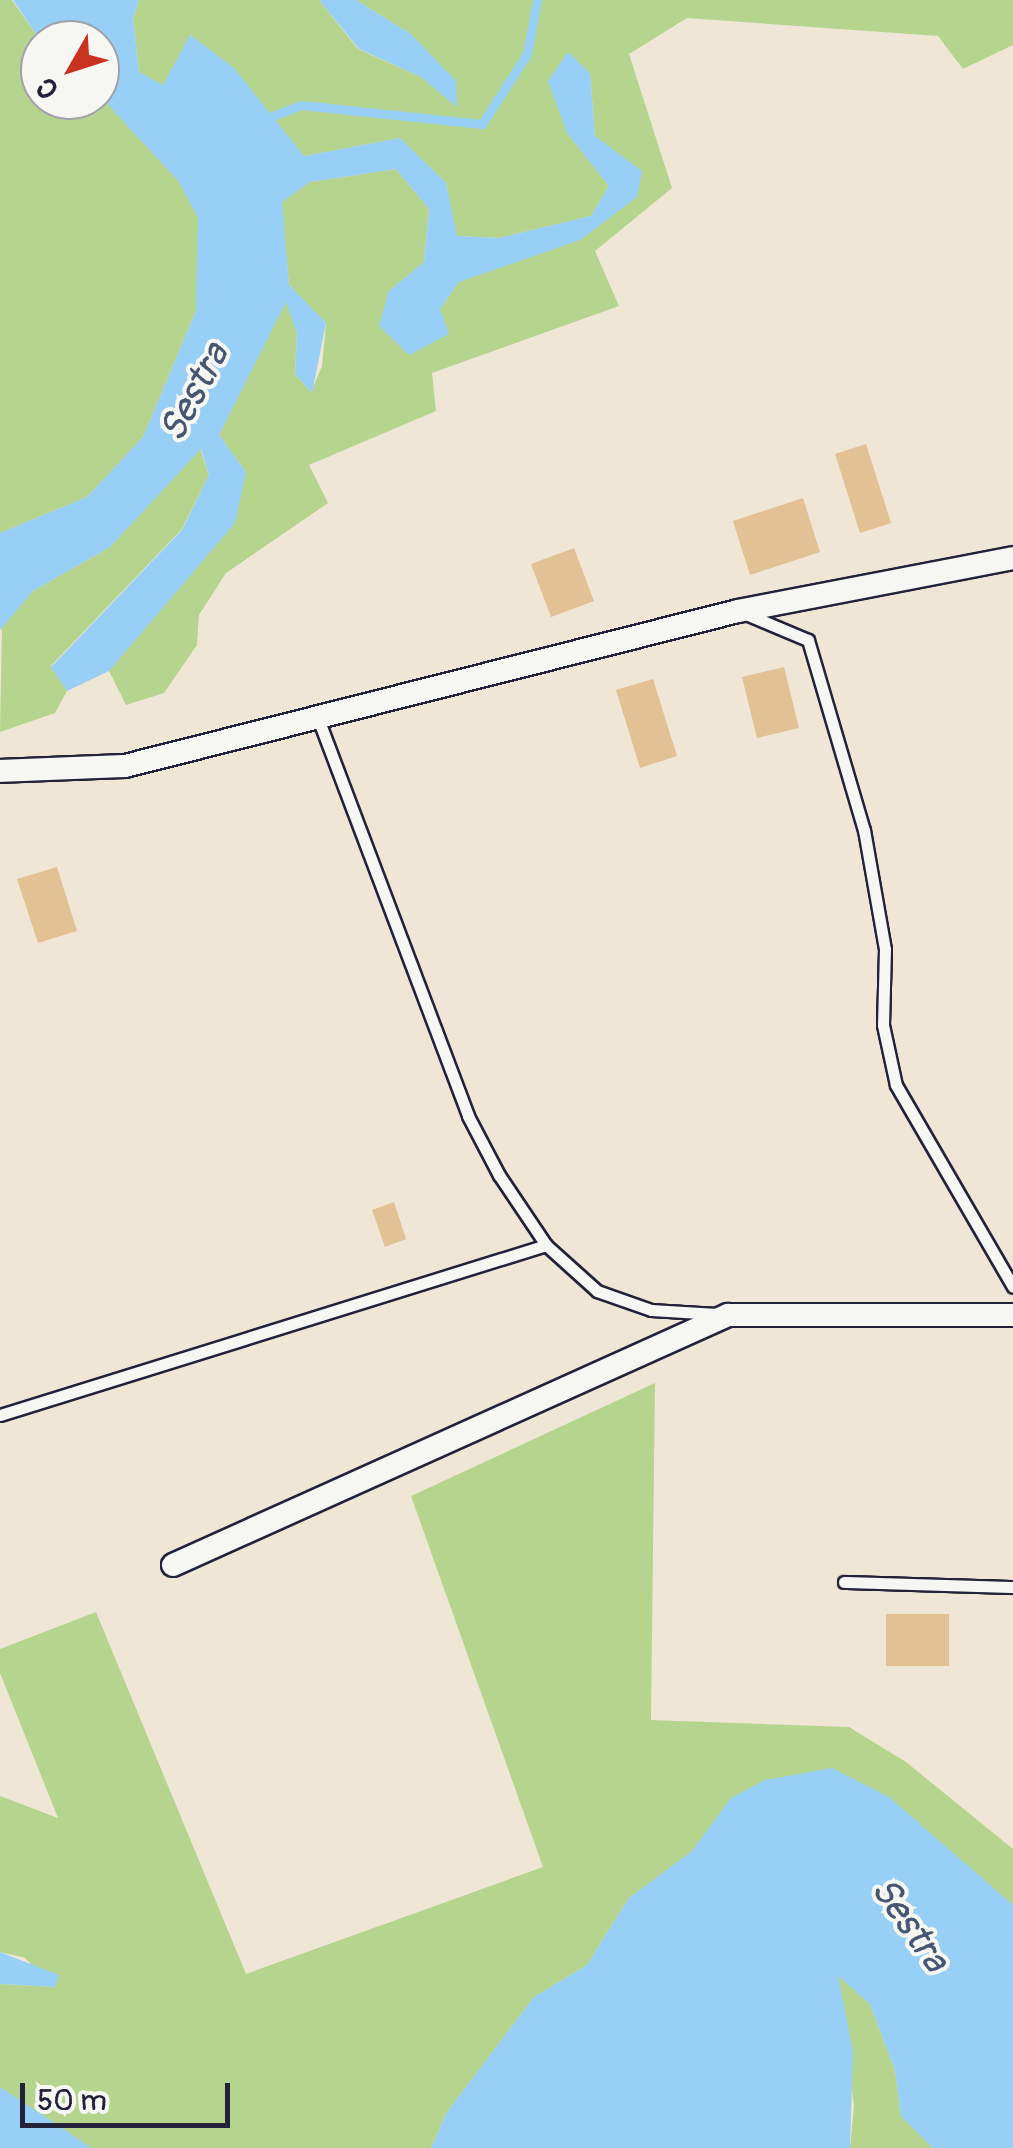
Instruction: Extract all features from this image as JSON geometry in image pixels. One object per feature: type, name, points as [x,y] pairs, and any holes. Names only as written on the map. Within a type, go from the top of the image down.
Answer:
[{"type":"street","points":[[0,771],[125,766],[738,611],[1013,558]]},
{"type":"street","points":[[173,1565],[728,1315],[1013,1315]]},
{"type":"lane","points":[[738,611],[808,640],[864,830],[886,949],[883,1025],[896,1085],[1013,1287]]},
{"type":"lane","points":[[319,720],[468,1116],[546,1245],[597,1290],[651,1310],[728,1315]]},
{"type":"lane","points":[[0,1415],[546,1245]]},
{"type":"lane","points":[[844,1582],[1013,1586]]},
{"type":"green space","points":[[0,0],[12,0],[26,20],[20,20],[20,120],[120,120],[120,114],[179,182],[198,217],[200,255],[196,311],[143,437],[87,497],[0,533]]},
{"type":"green space","points":[[139,0],[319,0],[358,49],[421,77],[457,106],[411,34],[356,0],[1013,0],[1013,45],[963,69],[938,36],[687,18],[629,54],[672,188],[595,251],[619,306],[432,373],[436,411],[309,465],[328,503],[226,573],[199,615],[197,645],[164,693],[126,705],[109,671],[246,472],[219,435],[286,301],[297,333],[295,374],[311,392],[322,366],[326,323],[289,285],[281,202],[310,182],[396,169],[429,209],[424,262],[389,291],[440,309],[459,282],[637,197],[595,136],[590,73],[567,133],[609,186],[591,216],[498,238],[456,236],[446,183],[400,138],[304,156],[191,35],[163,86],[139,72],[133,18]]},
{"type":"green space","points":[[200,448],[209,475],[182,529],[51,666],[67,691],[55,713],[0,732],[2,625],[33,591],[110,547]]},
{"type":"green space","points":[[655,1383],[651,1720],[849,1727],[906,1762],[1013,1849],[1013,1905],[946,1849],[731,1798],[693,1851],[629,1898],[587,1965],[534,1997],[447,2112],[431,2148],[91,2148],[0,2087],[0,1984],[54,1987],[25,1958],[0,1952],[0,1796],[58,1818],[0,1673],[0,1649],[96,1612],[246,1974],[543,1867],[411,1496]]},
{"type":"green space","points":[[837,1974],[870,2004],[895,2070],[901,2115],[933,2148],[850,2148],[854,2106]]},
{"type":"water","name":"Sestra","points":[[13,0],[139,0],[133,18],[139,72],[163,85],[190,35],[234,68],[304,156],[400,138],[446,183],[457,236],[498,238],[591,216],[609,186],[567,133],[548,81],[568,52],[590,73],[595,136],[642,171],[637,197],[580,240],[459,282],[440,309],[449,334],[409,355],[379,326],[389,291],[424,262],[429,209],[396,169],[310,182],[282,202],[289,285],[326,323],[312,393],[295,374],[297,333],[286,302],[219,435],[246,472],[235,523],[109,671],[67,691],[51,667],[182,530],[209,475],[201,449],[110,547],[33,591],[0,630],[0,533],[87,497],[143,437],[196,311],[198,218],[179,182],[120,118],[120,20],[26,20]]},
{"type":"water","points":[[319,0],[356,0],[411,34],[456,81],[457,107],[421,77],[359,49]]},
{"type":"water","name":"Sestra","points":[[832,1768],[889,1797],[1013,1905],[1013,2148],[933,2148],[901,2116],[895,2070],[870,2004],[838,1976],[853,2051],[850,2148],[431,2148],[447,2112],[534,1997],[587,1965],[629,1898],[692,1851],[731,1798],[765,1780]]},
{"type":"water","points":[[0,1952],[59,1975],[55,1987],[0,1984]]},
{"type":"water","points":[[0,2087],[68,2132],[91,2148],[0,2148]]},
{"type":"building","points":[[866,444],[891,523],[860,533],[835,454]]},
{"type":"building","points":[[803,498],[820,552],[750,575],[733,521]]},
{"type":"building","points":[[574,548],[594,601],[551,617],[531,564]]},
{"type":"building","points":[[784,667],[799,728],[757,738],[742,677]]},
{"type":"building","points":[[653,679],[677,756],[640,768],[616,690]]},
{"type":"building","points":[[57,867],[77,931],[38,943],[17,879]]},
{"type":"building","points":[[394,1202],[406,1239],[385,1247],[372,1210]]},
{"type":"building","points":[[886,1614],[949,1614],[949,1666],[886,1666]]},
{"type":"waterway","points":[[262,120],[301,105],[482,124],[527,54],[537,0]]}]
